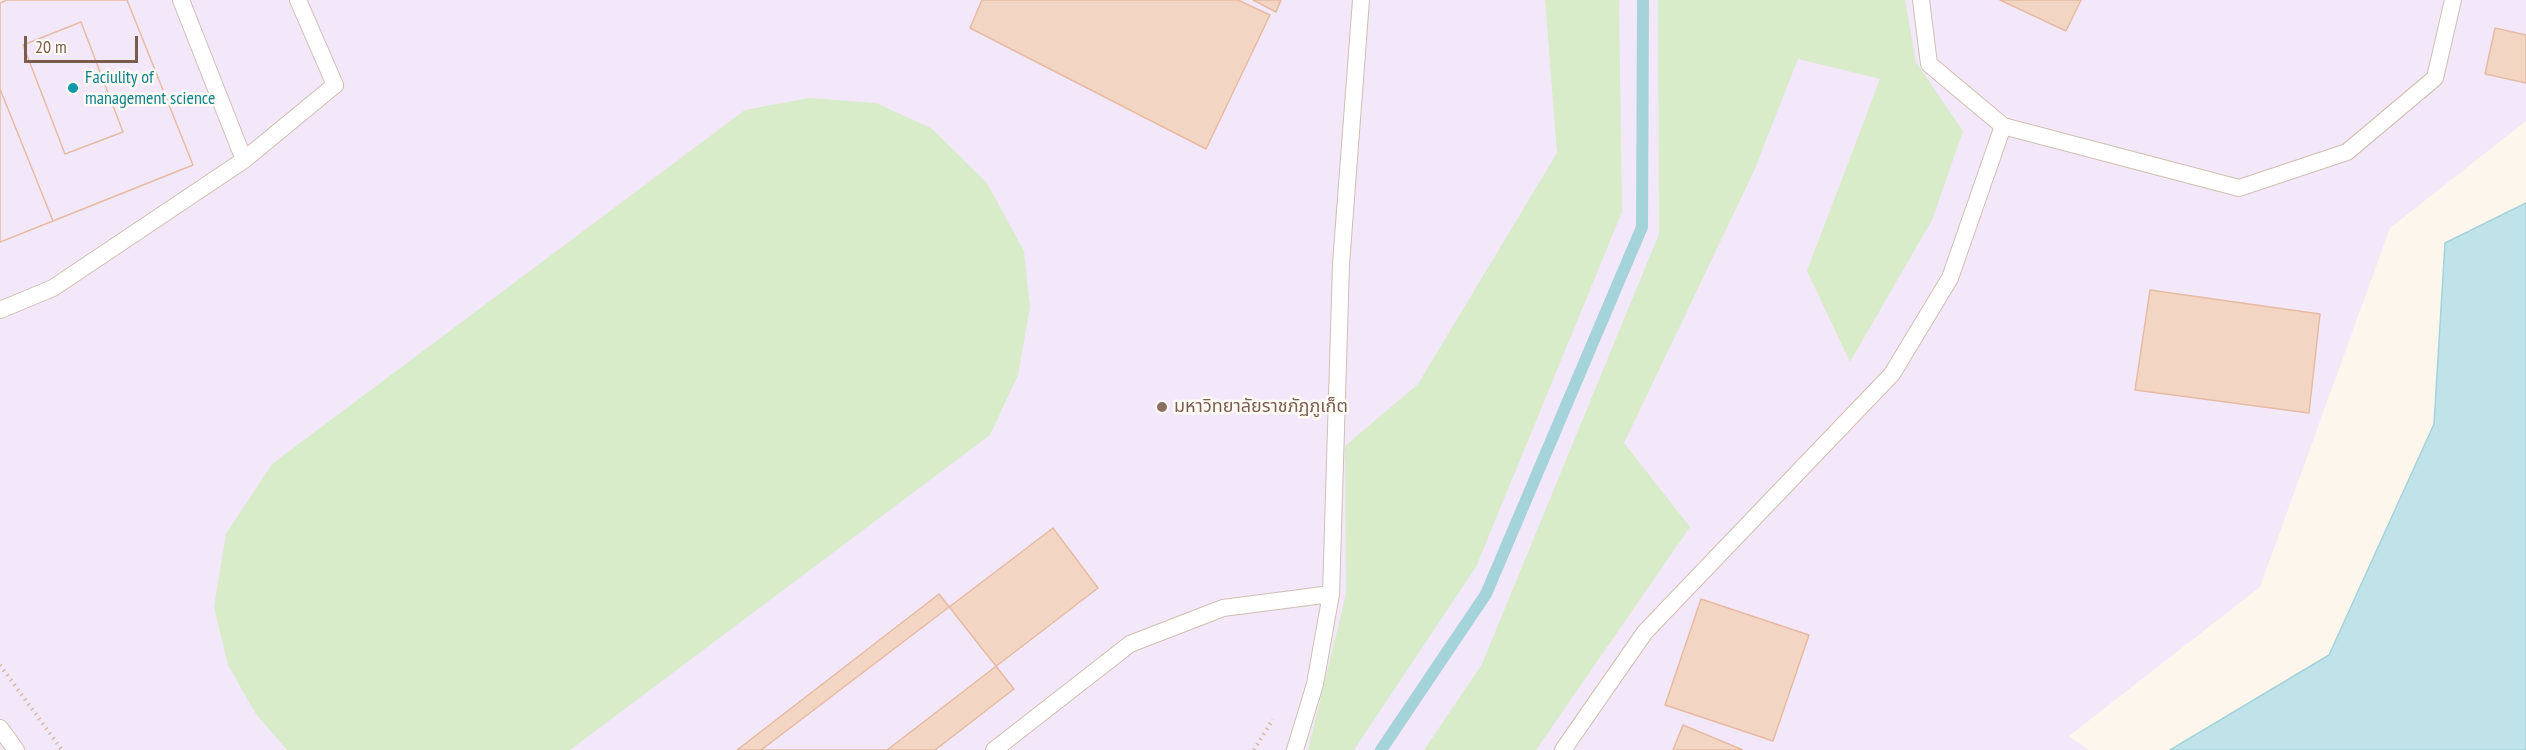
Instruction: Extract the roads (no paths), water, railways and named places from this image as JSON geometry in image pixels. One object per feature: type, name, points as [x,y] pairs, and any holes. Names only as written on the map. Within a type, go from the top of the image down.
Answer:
[{"type":"lane","points":[[181,0],[244,160]]},
{"type":"lane","points":[[0,310],[53,288],[244,160],[335,85],[298,0]]},
{"type":"lane","points":[[1295,750],[1315,684],[1331,594],[1341,264],[1361,0]]},
{"type":"lane","points":[[1921,0],[1929,64],[2003,126],[2239,188],[2347,152],[2435,78],[2453,0]]},
{"type":"lane","points":[[1563,750],[1645,632],[1892,374],[1950,278],[2003,126]]},
{"type":"lane","points":[[994,750],[1130,644],[1223,608],[1331,594]]},
{"type":"lane","points":[[0,728],[16,750]]},
{"type":"water","points":[[2526,203],[2526,750],[2170,750],[2329,655],[2434,424],[2445,243]]},
{"type":"waterway","points":[[1381,750],[1486,594],[1642,227],[1643,0]]},
{"type":"place","name":"Faciulity of management science","points":[[73,88]]},
{"type":"place","name":"มหาวิทยาลัยราชภัฏภูเก็ต","points":[[1162,407]]}]
